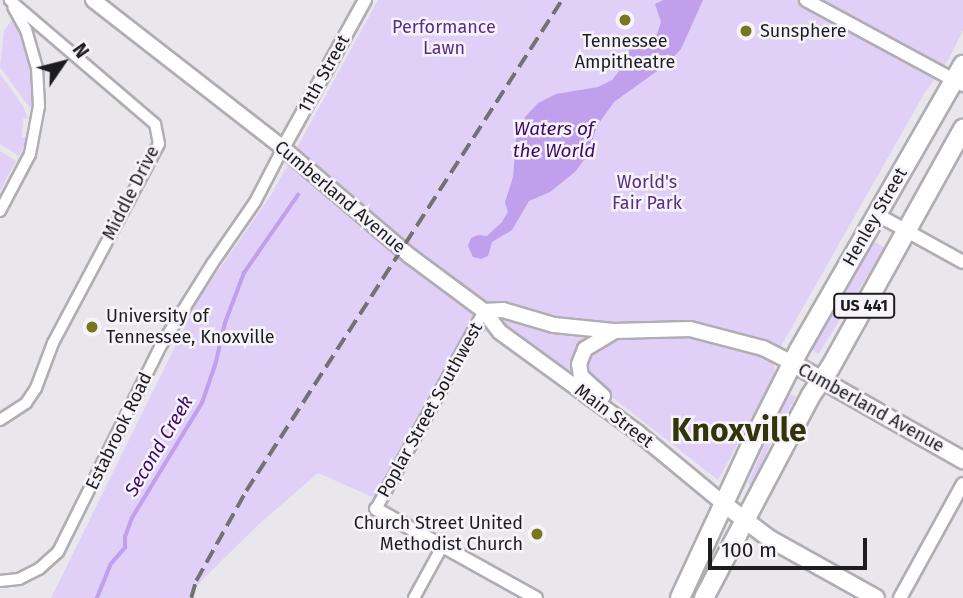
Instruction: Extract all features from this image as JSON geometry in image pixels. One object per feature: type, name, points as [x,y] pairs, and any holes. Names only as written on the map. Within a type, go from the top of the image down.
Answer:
[{"type":"highway","name":"Henley Street","points":[[680,598],[792,363],[876,214],[960,77]]},
{"type":"highway","name":"Henley Street","points":[[704,598],[963,129]]},
{"type":"main road","name":"Cumberland Avenue","points":[[93,0],[283,148],[410,256],[484,311],[503,310],[554,325],[614,331],[690,329],[763,348],[963,460]]},
{"type":"main road","name":"Main Street","points":[[484,311],[500,332],[637,432],[745,521],[770,539],[876,598]]},
{"type":"main road","points":[[614,331],[585,349],[579,364],[580,376],[624,414],[637,432]]},
{"type":"street","points":[[0,211],[30,154],[39,106],[37,68],[26,30],[10,0]]},
{"type":"street","name":"Middle Drive","points":[[0,420],[26,403],[36,388],[53,343],[159,144],[155,124],[10,0]]},
{"type":"street","name":"11th Street","points":[[283,148],[366,0]]},
{"type":"street","points":[[806,0],[906,54],[960,77]]},
{"type":"street","name":"Estabrook Road","points":[[0,581],[19,579],[39,569],[58,552],[160,347],[255,202],[283,148]]},
{"type":"street","points":[[876,214],[963,262]]},
{"type":"street","name":"Poplar Street Southwest","points":[[376,509],[484,311]]},
{"type":"street","points":[[900,598],[963,484]]},
{"type":"street","points":[[376,509],[531,597]]},
{"type":"street","points":[[414,598],[443,545]]},
{"type":"green space","name":"World's Fair Park","points":[[378,0],[963,0],[963,30],[949,59],[924,94],[772,362],[775,368],[773,378],[718,480],[608,394],[571,376],[495,320],[485,333],[470,321],[469,330],[375,498],[318,473],[259,524],[202,580],[188,598],[51,598],[199,298],[271,195]]},
{"type":"green space","points":[[13,18],[29,58],[33,106],[29,107],[0,67],[4,31]]},
{"type":"green space","points":[[0,74],[23,106],[28,118],[23,119],[22,137],[28,138],[19,156],[0,144]]},
{"type":"green space","points":[[0,151],[16,161],[0,191]]},
{"type":"green space","points":[[872,240],[885,248],[818,354],[806,346]]},
{"type":"green space","points":[[788,393],[796,397],[770,444],[754,486],[748,483]]},
{"type":"water","name":"Waters of the World","points":[[663,0],[703,0],[681,49],[667,64],[614,102],[597,126],[587,156],[575,172],[550,192],[529,201],[512,230],[492,242],[488,256],[481,259],[473,257],[468,246],[471,238],[478,235],[487,236],[508,212],[505,202],[513,177],[516,139],[525,117],[538,103],[556,94],[598,87],[612,80],[624,65],[629,50],[644,48],[656,37],[661,22],[655,4]]},
{"type":"waterway","name":"Second Creek","points":[[97,598],[110,565],[125,548],[125,537],[132,518],[202,403],[215,366],[225,323],[244,273],[298,195]]},
{"type":"railway","points":[[191,598],[196,581],[246,491],[562,0]]},
{"type":"place","name":"Tennessee Ampitheatre","points":[[625,20]]},
{"type":"place","name":"Sunsphere","points":[[746,31]]},
{"type":"place","name":"University of Tennessee, Knoxville","points":[[92,327]]},
{"type":"place","name":"Church Street United Methodist Church","points":[[537,534]]},
{"type":"district","name":"Knoxville","points":[[739,430]]},
{"type":"park label","name":"Performance Lawn","points":[[444,38]]}]
